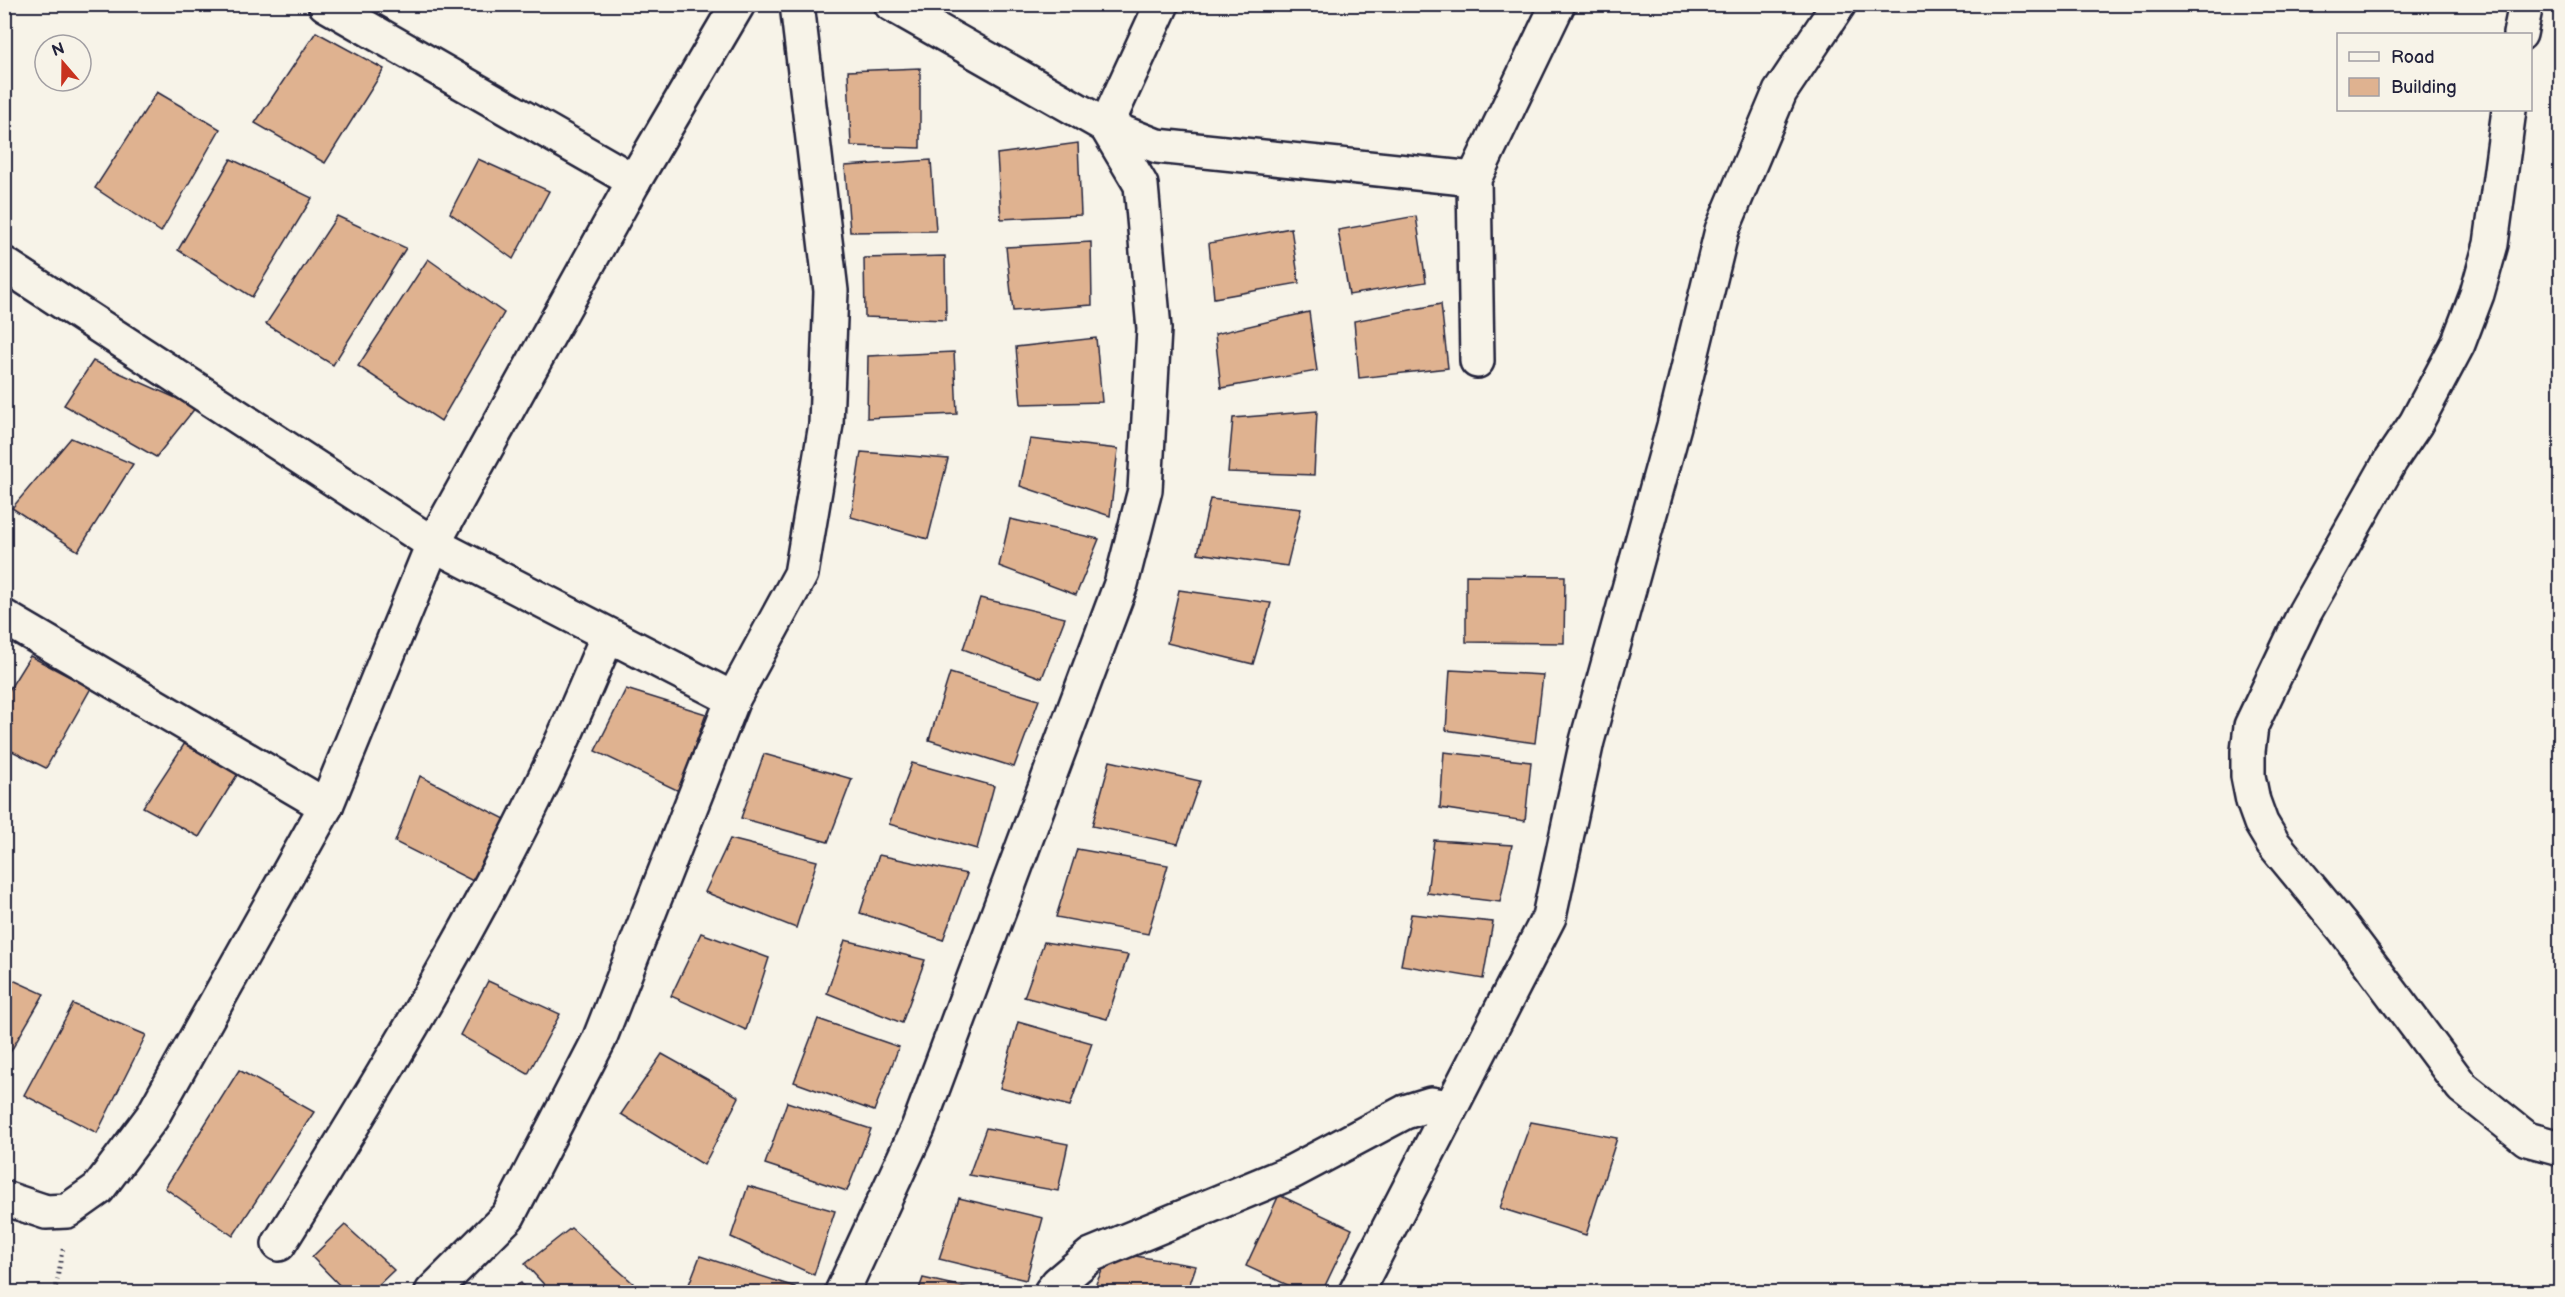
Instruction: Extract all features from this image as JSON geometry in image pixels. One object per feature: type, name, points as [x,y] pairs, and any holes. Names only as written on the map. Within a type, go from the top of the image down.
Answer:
[{"type":"street","points":[[325,4],[634,181]]},
{"type":"street","points":[[4,1198],[46,1212],[67,1211],[98,1189],[152,1117],[326,806],[433,544],[634,181],[738,4]]},
{"type":"street","points":[[432,1293],[508,1216],[599,1040],[733,699],[801,574],[826,424],[831,291],[797,4]]},
{"type":"street","points":[[891,4],[1106,126],[1157,146],[1474,179]]},
{"type":"street","points":[[1106,126],[1162,4]]},
{"type":"street","points":[[1477,361],[1474,179],[1558,4]]},
{"type":"street","points":[[1356,1293],[1549,917],[1587,741],[1674,426],[1722,230],[1780,92],[1839,4]]},
{"type":"street","points":[[2520,33],[2526,4]]},
{"type":"street","points":[[2509,111],[2491,244],[2477,294],[2458,344],[2427,404],[2391,460],[2305,612],[2251,726],[2248,776],[2261,823],[2272,843],[2344,929],[2462,1087],[2527,1139],[2560,1148]]},
{"type":"street","points":[[842,1293],[918,1128],[1121,585],[1145,490],[1154,329],[1141,185],[1106,126]]},
{"type":"street","points":[[4,264],[433,544],[733,699]]},
{"type":"street","points":[[5,618],[326,806]]},
{"type":"street","points":[[279,1244],[416,1019],[477,909],[541,788],[608,635]]},
{"type":"street","points":[[1051,1293],[1058,1283],[1091,1256],[1292,1172],[1405,1112],[1431,1104],[1450,1107]]},
{"type":"path","points":[[55,1293],[65,1240]]},
{"type":"building","points":[[316,32],[384,69],[325,163],[255,123]]},
{"type":"building","points":[[920,68],[920,148],[851,146],[848,71]]},
{"type":"building","points":[[157,92],[220,129],[161,232],[95,188]]},
{"type":"building","points":[[1078,143],[1081,215],[1001,219],[997,154]]},
{"type":"building","points":[[231,159],[312,198],[252,297],[178,250]]},
{"type":"building","points":[[478,159],[549,191],[513,259],[450,213]]},
{"type":"building","points":[[931,160],[936,231],[850,232],[845,166]]},
{"type":"building","points":[[337,216],[406,248],[333,365],[266,324]]},
{"type":"building","points":[[1416,216],[1426,282],[1349,295],[1338,230]]},
{"type":"building","points":[[1291,228],[1299,283],[1214,298],[1209,243]]},
{"type":"building","points":[[1091,242],[1092,305],[1013,311],[1006,247]]},
{"type":"building","points":[[945,256],[946,320],[865,317],[864,258]]},
{"type":"building","points":[[428,259],[504,313],[441,421],[358,366]]},
{"type":"building","points":[[1441,304],[1448,368],[1359,378],[1354,321]]},
{"type":"building","points":[[1309,312],[1317,371],[1221,388],[1215,334]]},
{"type":"building","points":[[1096,338],[1102,402],[1021,404],[1016,347]]},
{"type":"building","points":[[954,352],[957,414],[867,418],[868,356]]},
{"type":"building","points":[[93,361],[196,407],[156,457],[64,405]]},
{"type":"building","points":[[1317,411],[1314,475],[1228,472],[1233,418]]},
{"type":"building","points":[[71,438],[133,464],[78,551],[12,508]]},
{"type":"building","points":[[1030,439],[1118,449],[1110,516],[1020,486]]},
{"type":"building","points":[[861,452],[948,459],[928,539],[851,517]]},
{"type":"building","points":[[1210,499],[1301,509],[1287,566],[1198,553]]},
{"type":"building","points":[[1010,519],[1099,539],[1076,595],[999,566]]},
{"type":"building","points":[[1466,575],[1565,576],[1564,643],[1466,642]]},
{"type":"building","points":[[1179,590],[1271,603],[1253,664],[1167,643]]},
{"type":"building","points":[[980,598],[1065,618],[1042,678],[963,649]]},
{"type":"building","points":[[30,656],[91,688],[46,768],[4,747],[4,698]]},
{"type":"building","points":[[1450,670],[1543,675],[1535,743],[1446,730]]},
{"type":"building","points":[[950,673],[1039,700],[1014,767],[929,740]]},
{"type":"building","points":[[626,689],[706,714],[679,791],[595,751]]},
{"type":"building","points":[[185,743],[242,767],[199,837],[143,807]]},
{"type":"building","points":[[1444,752],[1531,762],[1525,821],[1440,808]]},
{"type":"building","points":[[764,754],[852,779],[828,842],[741,818]]},
{"type":"building","points":[[1110,761],[1200,781],[1178,844],[1092,826]]},
{"type":"building","points":[[912,763],[994,786],[977,849],[889,824]]},
{"type":"building","points":[[420,776],[509,821],[475,882],[395,842]]},
{"type":"building","points":[[730,839],[817,861],[796,928],[705,892]]},
{"type":"building","points":[[1434,840],[1512,845],[1500,902],[1427,893]]},
{"type":"building","points":[[1077,849],[1168,865],[1148,934],[1056,917]]},
{"type":"building","points":[[879,855],[967,874],[943,940],[860,913]]},
{"type":"building","points":[[1411,914],[1493,922],[1483,979],[1401,965]]},
{"type":"building","points":[[701,933],[769,958],[746,1030],[671,996]]},
{"type":"building","points":[[845,940],[925,960],[902,1023],[827,993]]},
{"type":"building","points":[[1044,942],[1128,955],[1107,1019],[1024,997]]},
{"type":"building","points":[[4,976],[44,994],[4,1063]]},
{"type":"building","points":[[488,981],[560,1014],[528,1074],[460,1035]]},
{"type":"building","points":[[73,1004],[146,1035],[97,1133],[24,1095]]},
{"type":"building","points":[[818,1019],[899,1047],[874,1111],[794,1082]]},
{"type":"building","points":[[1018,1022],[1092,1043],[1070,1106],[1000,1088]]},
{"type":"building","points":[[662,1054],[739,1097],[704,1165],[621,1114]]},
{"type":"building","points":[[239,1070],[314,1112],[233,1236],[165,1188]]},
{"type":"building","points":[[787,1102],[871,1129],[847,1191],[765,1164]]},
{"type":"building","points":[[1531,1122],[1617,1138],[1586,1235],[1500,1208]]},
{"type":"building","points":[[986,1128],[1068,1144],[1058,1191],[969,1175]]},
{"type":"building","points":[[748,1186],[835,1211],[814,1275],[731,1237]]},
{"type":"building","points":[[1279,1195],[1352,1229],[1322,1292],[1303,1292],[1246,1266]]},
{"type":"building","points":[[959,1198],[1043,1218],[1026,1280],[939,1259]]},
{"type":"building","points":[[345,1225],[394,1270],[371,1292],[346,1292],[312,1257]]},
{"type":"building","points":[[571,1228],[633,1283],[626,1292],[551,1292],[525,1264]]},
{"type":"building","points":[[1111,1252],[1196,1266],[1187,1292],[1092,1292]]},
{"type":"building","points":[[700,1256],[795,1287],[793,1292],[686,1292]]},
{"type":"building","points":[[923,1278],[985,1292],[918,1292]]},
{"type":"building","points":[[521,1283],[528,1292],[504,1292]]}]
